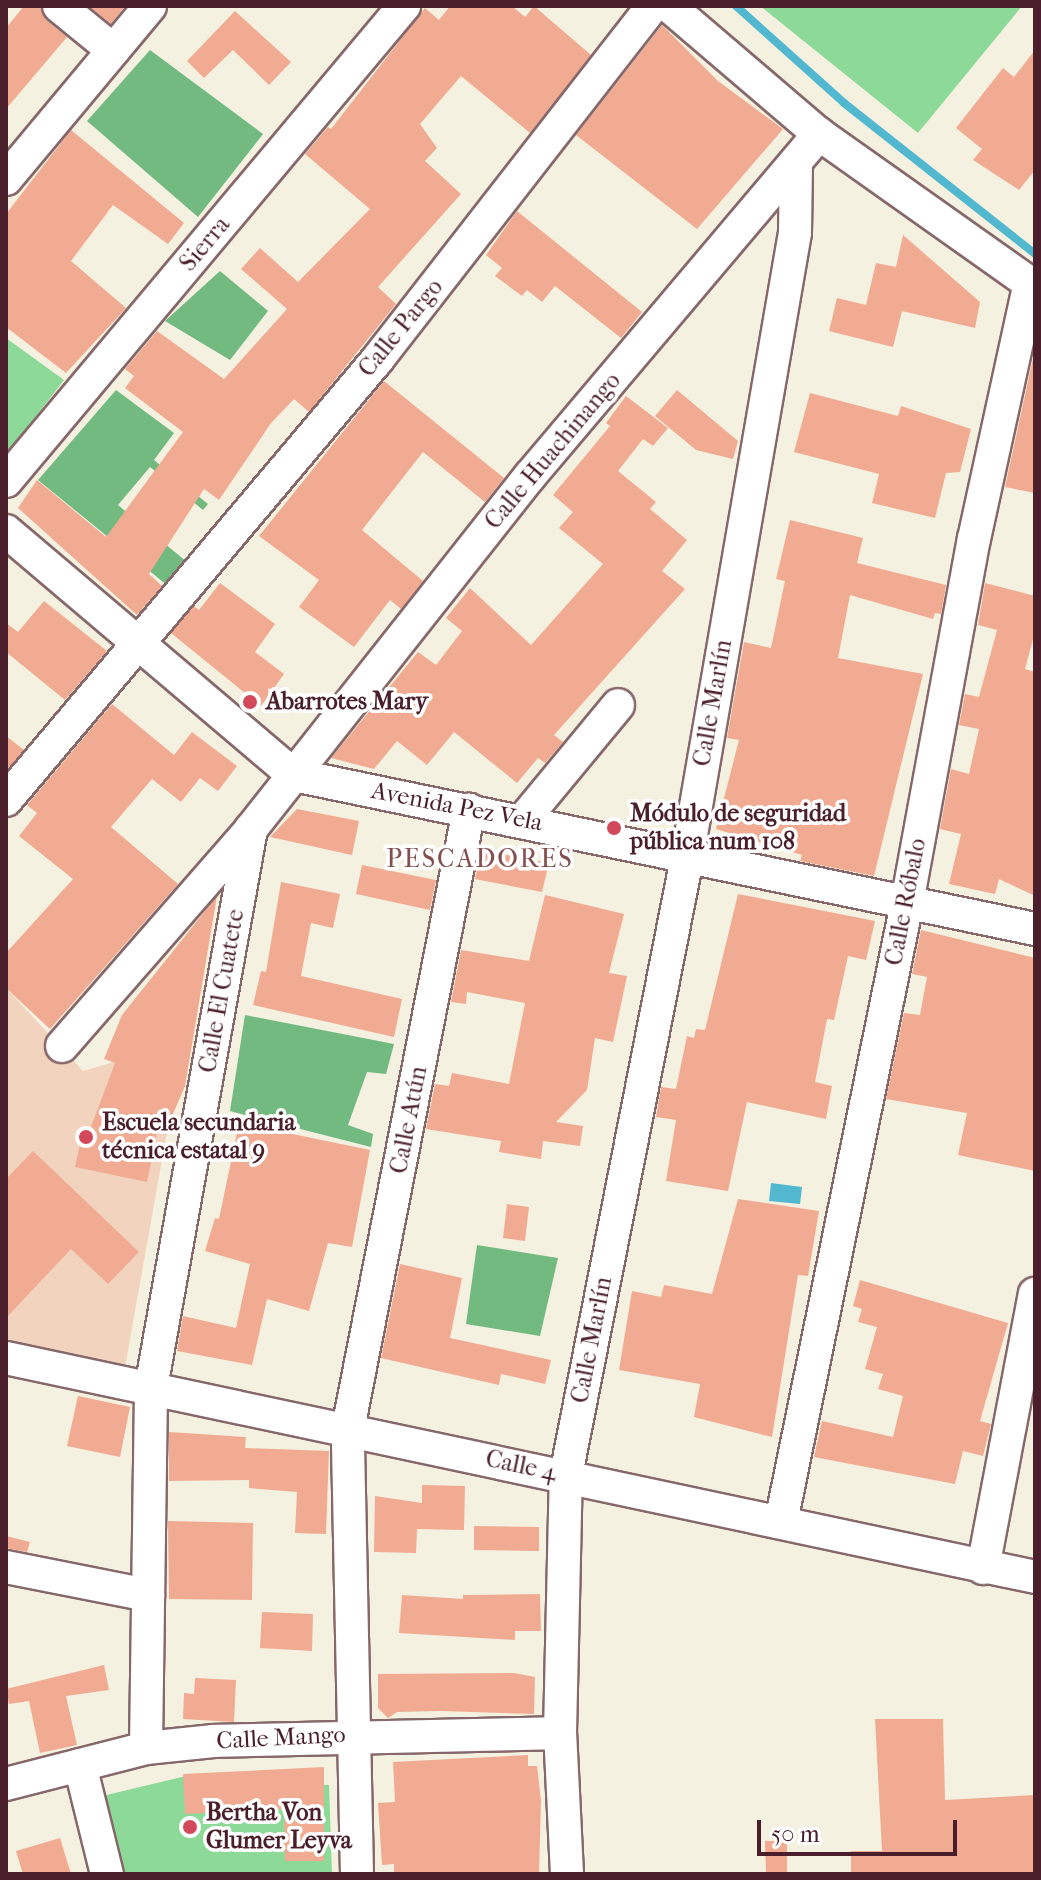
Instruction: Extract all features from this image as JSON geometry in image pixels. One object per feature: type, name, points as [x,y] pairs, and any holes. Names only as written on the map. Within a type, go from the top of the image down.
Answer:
[{"type":"street","points":[[59,6],[113,50]]},
{"type":"street","points":[[6,179],[150,6]]},
{"type":"street","name":"Sierra","points":[[6,481],[404,6]]},
{"type":"street","name":"Calle Pargo","points":[[6,800],[377,360],[653,6]]},
{"type":"street","points":[[669,6],[819,134],[1033,285]]},
{"type":"street","name":"Calle Huachinango","points":[[62,1046],[251,829],[530,476],[819,134]]},
{"type":"street","name":"Calle Marlín","points":[[567,1874],[560,1733],[566,1475],[687,858],[795,233],[796,164]]},
{"type":"street","name":"Calle Róbalo","points":[[781,1522],[907,903],[974,539],[1033,285]]},
{"type":"street","name":"Avenida Pez Vela","points":[[6,531],[294,775],[523,820],[687,858],[1035,929]]},
{"type":"street","points":[[523,820],[618,705]]},
{"type":"street","name":"Calle Atún","points":[[357,1874],[348,1429],[469,810]]},
{"type":"street","name":"Calle El Cuatete","points":[[146,1748],[151,1388],[251,829]]},
{"type":"street","points":[[983,1568],[1035,1294]]},
{"type":"street","name":"Calle 4","points":[[6,1358],[1035,1577]]},
{"type":"street","points":[[6,1567],[148,1595]]},
{"type":"street","name":"Calle Mango","points":[[6,1784],[146,1748],[355,1735],[560,1733]]},
{"type":"street","points":[[80,1765],[107,1874]]},
{"type":"shaded area","name":"Escuela secundaria técnica estatal 9","points":[[6,988],[83,1071],[183,1042],[124,1373],[6,1347]]},
{"type":"green space","points":[[760,6],[1022,6],[918,133]]},
{"type":"green space","points":[[150,50],[263,134],[198,217],[87,121]]},
{"type":"green space","points":[[220,271],[268,311],[230,360],[165,321]]},
{"type":"green space","points":[[6,338],[64,380],[6,455]]},
{"type":"green space","points":[[116,390],[174,433],[154,460],[208,504],[203,510],[150,467],[118,505],[187,562],[168,586],[38,480]]},
{"type":"green space","points":[[245,1015],[394,1044],[386,1074],[367,1072],[348,1125],[373,1134],[371,1147],[230,1111]]},
{"type":"green space","points":[[477,1245],[558,1258],[540,1336],[466,1324]]},
{"type":"green space","points":[[186,1776],[329,1785],[332,1874],[119,1874],[98,1797]]},
{"type":"water","points":[[771,1183],[802,1187],[800,1204],[769,1201]]},
{"type":"building","points":[[24,6],[40,6],[46,20],[67,37],[6,109],[6,28]]},
{"type":"building","points":[[89,6],[125,6],[111,24]]},
{"type":"building","points":[[450,6],[512,6],[525,17],[534,6],[591,55],[530,133],[461,76],[420,124],[437,148],[425,161],[461,194],[378,287],[396,304],[309,412],[294,399],[271,423],[219,500],[204,489],[149,574],[162,586],[137,615],[18,508],[37,480],[106,537],[183,432],[125,388],[134,376],[125,369],[157,331],[224,379],[287,309],[241,269],[260,248],[298,282],[370,209],[305,154],[328,127],[331,129],[425,8],[439,20]]},
{"type":"building","points":[[235,11],[291,62],[269,85],[233,50],[204,78],[187,61]]},
{"type":"building","points":[[662,25],[718,81],[783,129],[697,229],[576,135]]},
{"type":"building","points":[[1035,50],[1035,170],[1019,190],[973,160],[982,149],[956,128],[1003,68],[1014,77]]},
{"type":"building","points":[[71,130],[184,223],[168,244],[113,205],[71,261],[126,308],[66,373],[6,327],[6,214]]},
{"type":"building","points":[[517,211],[642,312],[621,338],[555,286],[542,302],[527,290],[522,296],[495,276],[502,268],[486,255]]},
{"type":"building","points":[[903,235],[980,302],[975,328],[902,311],[893,347],[829,331],[837,298],[866,305],[876,263],[896,267]]},
{"type":"building","points":[[1035,354],[1035,493],[1005,487]]},
{"type":"building","points":[[384,381],[504,478],[485,502],[423,452],[362,530],[423,581],[401,609],[390,600],[354,647],[299,607],[319,580],[259,536]]},
{"type":"building","points":[[677,390],[738,441],[733,459],[696,450],[655,416]]},
{"type":"building","points":[[810,393],[898,416],[901,406],[971,429],[960,472],[946,473],[935,518],[872,503],[879,474],[794,452]]},
{"type":"building","points":[[626,396],[668,428],[653,446],[643,439],[618,471],[656,502],[650,509],[687,540],[662,571],[685,589],[554,735],[563,742],[545,763],[538,758],[517,783],[454,732],[427,765],[397,741],[374,769],[331,758],[418,652],[436,665],[462,631],[446,618],[470,588],[531,645],[603,564],[559,528],[573,512],[553,495],[610,426],[606,423]]},
{"type":"building","points":[[790,520],[863,538],[857,563],[946,585],[941,614],[935,613],[933,619],[850,595],[838,658],[923,674],[874,876],[800,861],[802,855],[716,829],[739,740],[727,738],[744,642],[771,648],[785,581],[776,579]]},
{"type":"building","points":[[220,583],[275,624],[255,652],[284,674],[261,706],[171,633],[194,606],[199,610]]},
{"type":"building","points":[[985,583],[1035,596],[1035,632],[1025,669],[1035,672],[1035,896],[999,879],[995,894],[949,884],[961,834],[940,829],[951,769],[969,774],[979,729],[959,725],[965,694],[979,697],[997,630],[978,625]]},
{"type":"building","points":[[44,601],[107,651],[65,700],[6,652],[6,623],[18,632]]},
{"type":"building","points":[[112,704],[174,755],[192,732],[237,766],[218,791],[200,778],[181,802],[152,779],[111,827],[178,884],[50,1029],[6,988],[6,953],[73,879],[19,836],[37,813],[27,805]]},
{"type":"building","points":[[6,736],[24,750],[6,771]]},
{"type":"building","points":[[297,809],[359,821],[352,855],[270,837]]},
{"type":"building","points":[[481,850],[549,863],[542,892],[475,879]]},
{"type":"building","points":[[362,865],[436,880],[430,910],[356,894]]},
{"type":"building","points":[[281,882],[340,894],[333,928],[311,923],[301,976],[402,999],[394,1037],[253,1005],[261,971],[266,972]]},
{"type":"building","points":[[738,894],[875,921],[866,960],[848,956],[834,1020],[827,1019],[815,1082],[832,1086],[826,1119],[747,1102],[728,1191],[666,1181],[676,1120],[656,1117],[661,1087],[676,1089],[687,1036],[694,1038],[696,1029],[705,1030]]},
{"type":"building","points":[[545,895],[624,914],[609,973],[627,976],[613,1042],[595,1038],[587,1090],[556,1122],[583,1126],[580,1146],[543,1141],[541,1159],[499,1152],[501,1141],[426,1129],[435,1084],[449,1086],[452,1073],[509,1084],[525,1003],[467,992],[466,1004],[451,1002],[461,950],[529,961]]},
{"type":"building","points":[[217,896],[185,1086],[170,1121],[160,1118],[147,1182],[75,1167],[84,1126],[91,1127],[115,1063],[104,1059],[122,1015]]},
{"type":"building","points":[[921,930],[1035,958],[1035,1171],[958,1155],[967,1113],[886,1099],[904,1013],[920,1015],[927,977],[912,974]]},
{"type":"building","points":[[239,1123],[370,1150],[352,1247],[328,1243],[309,1311],[267,1299],[252,1365],[177,1351],[183,1316],[236,1328],[250,1264],[205,1251],[215,1218],[219,1219]]},
{"type":"building","points":[[33,1151],[139,1252],[108,1284],[71,1249],[6,1318],[6,1179]]},
{"type":"building","points":[[738,1199],[819,1211],[808,1276],[798,1275],[772,1437],[694,1417],[700,1384],[619,1370],[632,1291],[661,1297],[664,1285],[712,1294]]},
{"type":"building","points":[[507,1204],[529,1207],[525,1241],[503,1238]]},
{"type":"building","points":[[400,1264],[462,1278],[450,1338],[551,1360],[545,1384],[501,1374],[499,1385],[381,1358]]},
{"type":"building","points":[[860,1280],[1008,1323],[980,1421],[991,1424],[983,1456],[963,1451],[955,1484],[814,1457],[822,1421],[893,1437],[903,1396],[878,1389],[883,1374],[865,1369],[877,1327],[858,1322],[862,1309],[853,1306]]},
{"type":"building","points":[[78,1396],[130,1407],[120,1457],[67,1446]]},
{"type":"building","points":[[169,1432],[246,1437],[245,1448],[329,1451],[326,1534],[295,1533],[297,1492],[249,1488],[249,1480],[169,1481]]},
{"type":"building","points":[[422,1485],[465,1486],[464,1530],[417,1529],[416,1553],[374,1552],[375,1496],[422,1503]]},
{"type":"building","points":[[168,1521],[253,1523],[252,1600],[169,1599]]},
{"type":"building","points":[[474,1526],[539,1527],[539,1551],[474,1550]]},
{"type":"building","points":[[6,1536],[30,1542],[27,1552],[6,1548]]},
{"type":"building","points":[[540,1594],[541,1631],[515,1631],[515,1640],[399,1633],[402,1595],[463,1599],[463,1595]]},
{"type":"building","points":[[262,1612],[313,1614],[312,1651],[260,1648]]},
{"type":"building","points":[[104,1665],[109,1690],[66,1696],[77,1745],[40,1753],[29,1701],[9,1704],[6,1689]]},
{"type":"building","points":[[514,1673],[535,1677],[534,1714],[397,1712],[388,1718],[378,1708],[378,1674]]},
{"type":"building","points":[[195,1678],[236,1680],[234,1722],[183,1719],[184,1693],[194,1694]]},
{"type":"building","points":[[875,1719],[943,1719],[945,1800],[1035,1795],[1035,1874],[851,1874],[851,1851],[882,1851]]},
{"type":"building","points":[[528,1755],[528,1766],[537,1766],[541,1801],[539,1874],[394,1874],[394,1864],[382,1865],[378,1803],[395,1802],[393,1762]]},
{"type":"building","points":[[324,1767],[324,1861],[285,1861],[284,1809],[185,1814],[183,1774]]},
{"type":"building","points":[[60,1838],[71,1874],[23,1874],[16,1851]]},
{"type":"building","points":[[765,1841],[787,1841],[787,1874],[766,1874]]},
{"type":"waterway","points":[[736,6],[844,103],[1035,254]]},
{"type":"place","name":"Abarrotes Mary","points":[[250,702]]},
{"type":"place","name":"Módulo de seguridad pública num 108","points":[[614,828]]},
{"type":"place","name":"Escuela secundaria técnica estatal 9","points":[[86,1137]]},
{"type":"place","name":"Bertha Von Glumer Leyva","points":[[190,1827]]},
{"type":"district","name":"PESCADORES","points":[[480,859]]}]
